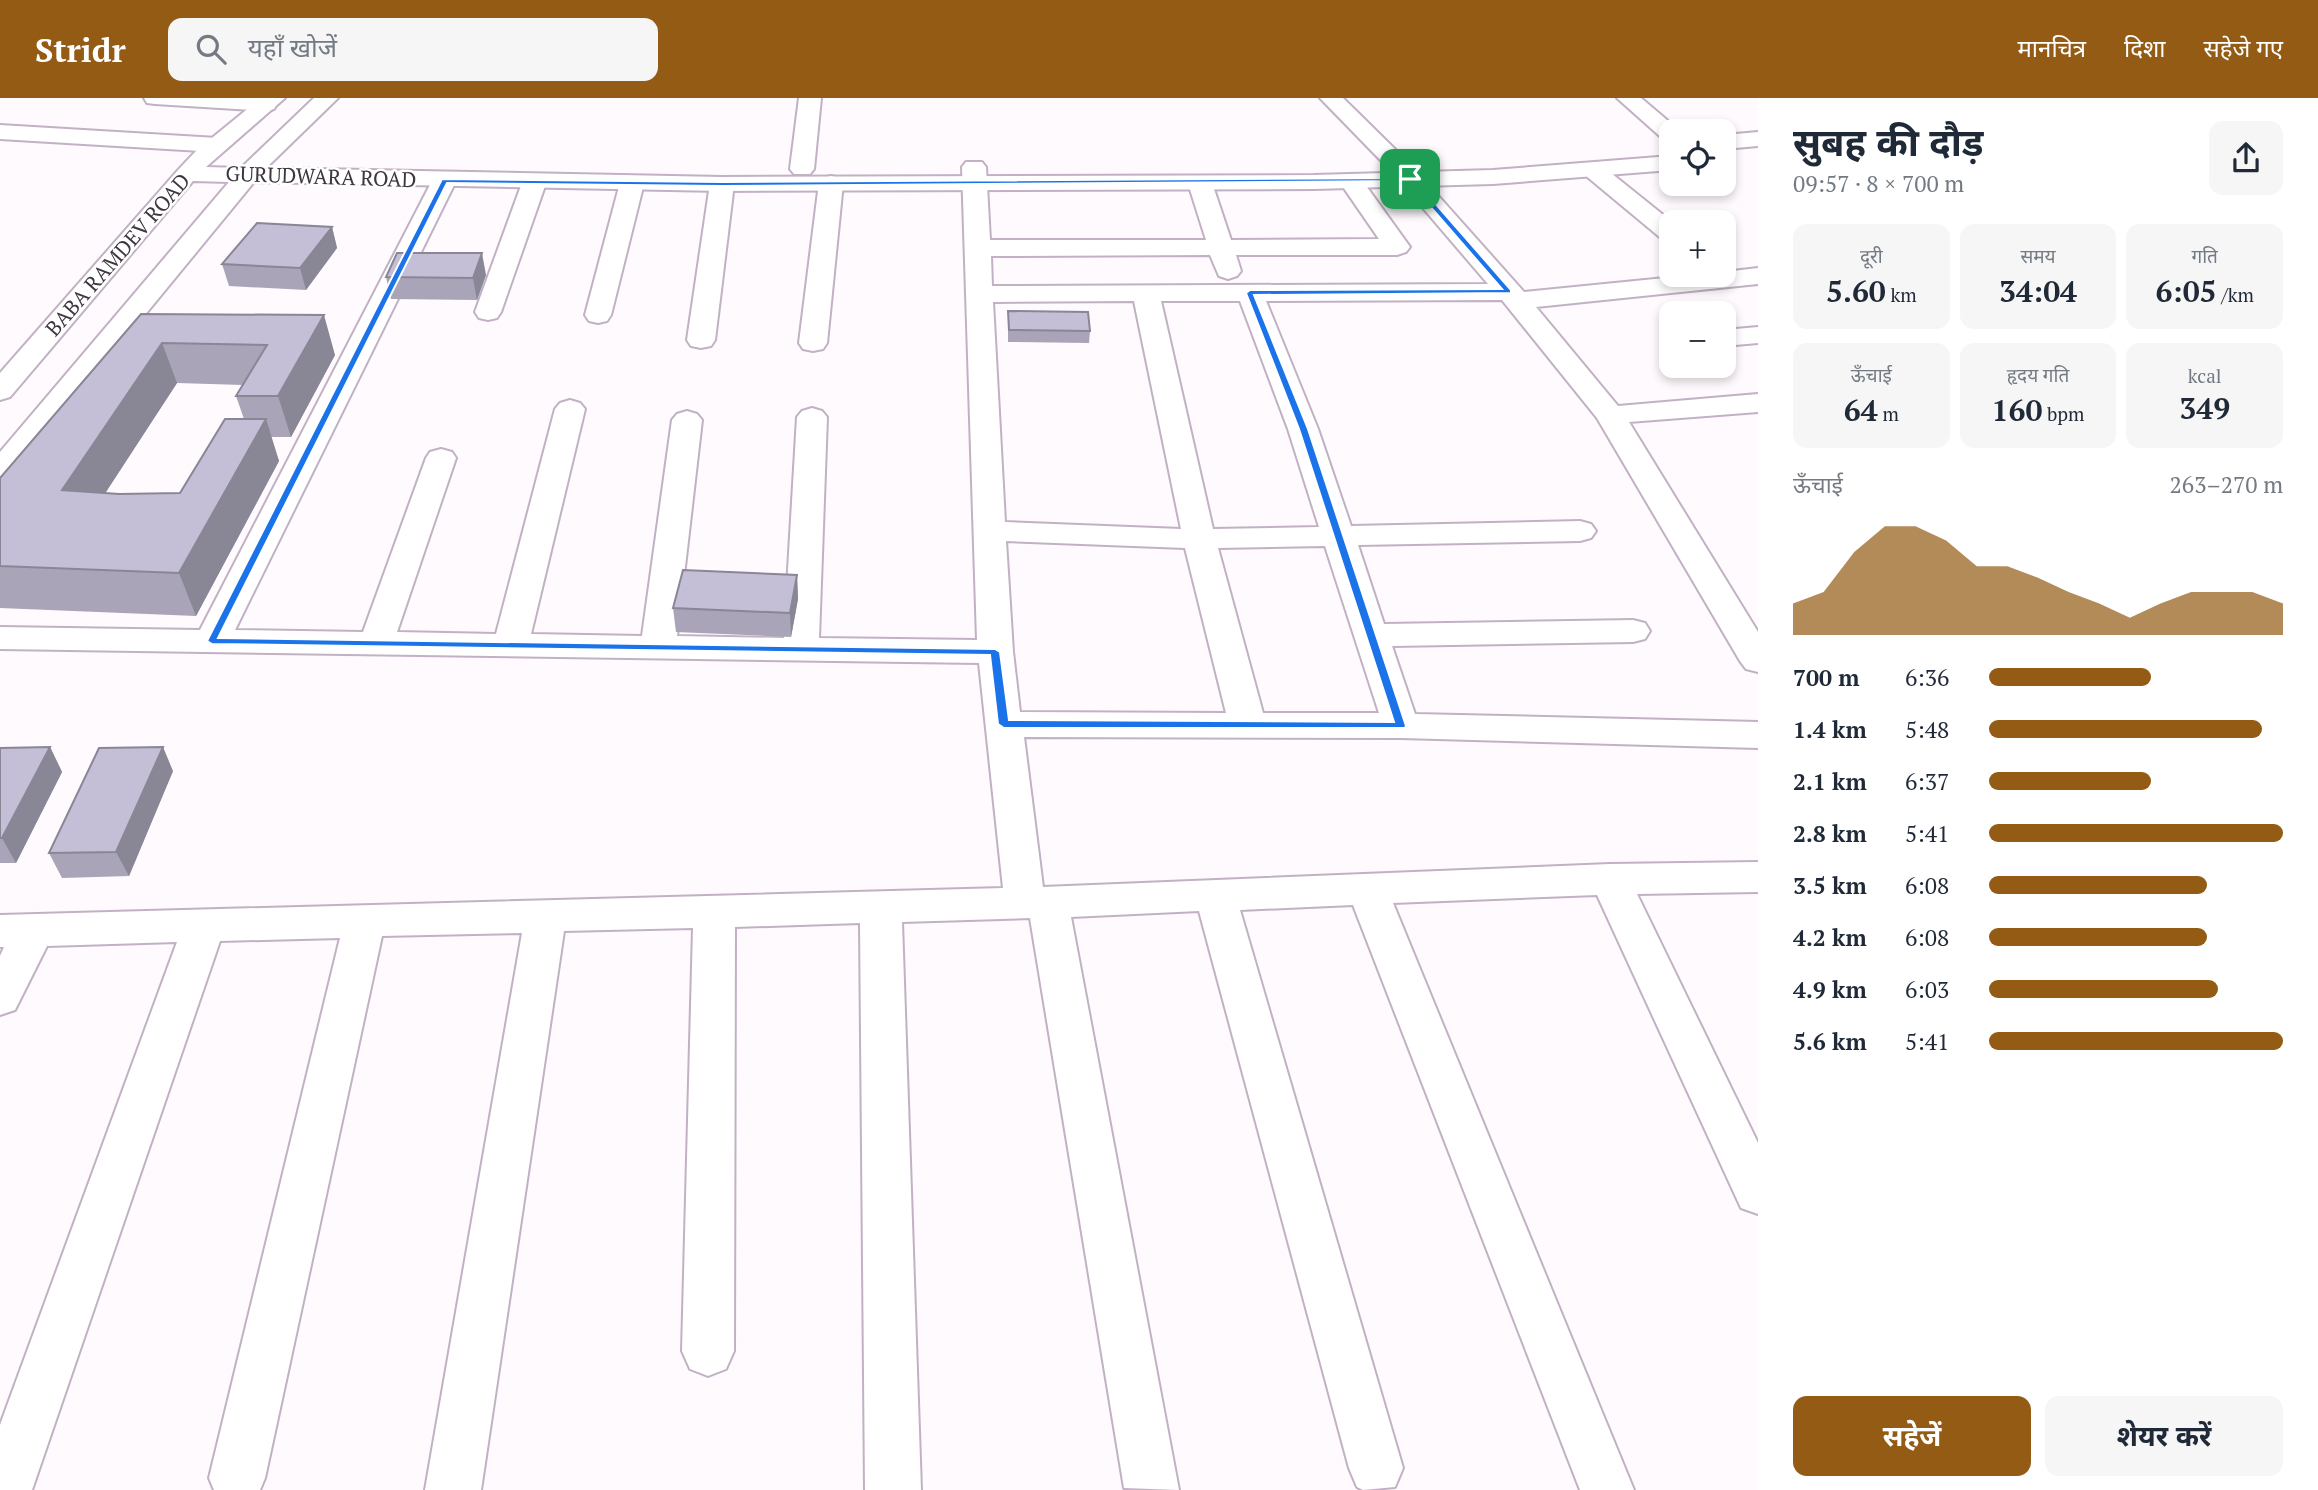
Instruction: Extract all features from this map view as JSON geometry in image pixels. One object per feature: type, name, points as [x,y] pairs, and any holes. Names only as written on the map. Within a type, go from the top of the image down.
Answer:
[{"type":"street","points":[[155,98],[270,101]]},
{"type":"street","points":[[0,471],[255,166],[327,98]]},
{"type":"street","points":[[802,169],[810,98]]},
{"type":"street","points":[[1331,98],[1406,174],[1513,296],[1610,415],[1758,661]]},
{"type":"street","points":[[1628,98],[1659,124]]},
{"type":"street","name":"BABA RAMDEV ROAD","points":[[0,391],[203,158],[270,101]]},
{"type":"street","name":"GURUDWARA ROAD","points":[[0,132],[255,166],[444,181],[534,183],[831,183],[975,175],[1406,174],[1493,177],[1659,164]]},
{"type":"street","points":[[1736,141],[1758,139]]},
{"type":"street","name":"GURUDWARA ROAD","points":[[255,166],[802,169],[1200,183],[1351,181],[1659,148]]},
{"type":"street","points":[[1736,157],[1758,155]]},
{"type":"street","points":[[1593,170],[1659,224]]},
{"type":"street","points":[[975,175],[995,652],[1004,724],[1152,1488]]},
{"type":"street","points":[[212,641],[444,181]]},
{"type":"street","points":[[978,248],[1398,247],[1351,181]]},
{"type":"street","points":[[488,312],[534,183]]},
{"type":"street","points":[[598,314],[632,183]]},
{"type":"street","points":[[813,343],[831,183]]},
{"type":"street","points":[[1200,183],[1220,247],[1303,429],[1401,726]]},
{"type":"street","points":[[701,341],[722,184]]},
{"type":"street","points":[[1736,277],[1758,276]]},
{"type":"street","points":[[980,294],[1513,296],[1659,283]]},
{"type":"street","points":[[1146,293],[1162,379],[1199,538],[1248,725]]},
{"type":"street","points":[[1736,337],[1758,335]]},
{"type":"street","points":[[1610,415],[1758,402]]},
{"type":"street","points":[[511,645],[570,409]]},
{"type":"street","points":[[801,649],[812,417]]},
{"type":"street","points":[[658,647],[687,420]]},
{"type":"street","points":[[376,643],[441,458]]},
{"type":"street","points":[[990,531],[1199,538],[1580,531]]},
{"type":"street","points":[[1371,635],[1633,631]]},
{"type":"street","points":[[0,638],[995,652]]},
{"type":"street","points":[[1004,724],[1401,726],[1758,735]]},
{"type":"street","points":[[0,998],[17,930],[881,908],[1610,879],[1758,877]]},
{"type":"street","points":[[1610,879],[1758,1193]]},
{"type":"street","points":[[1367,889],[1607,1489]]},
{"type":"street","points":[[1215,895],[1376,1468]]},
{"type":"street","points":[[881,908],[893,1490]]},
{"type":"street","points":[[708,1351],[714,912]]},
{"type":"street","points":[[453,1490],[545,917]]},
{"type":"street","points":[[237,1478],[365,921]]},
{"type":"street","points":[[4,1490],[204,926]]},
{"type":"building","points":[[257,223],[332,227],[300,268],[222,264]]},
{"type":"building","points":[[397,253],[482,253],[473,278],[386,277]]},
{"type":"building","points":[[1008,311],[1088,312],[1090,331],[1009,330]]},
{"type":"building","points":[[141,314],[324,315],[278,396],[236,396],[267,345],[162,343],[62,490],[119,494],[180,493],[225,419],[266,419],[179,573],[0,566],[0,478]]},
{"type":"building","points":[[683,570],[797,575],[790,613],[673,608]]},
{"type":"building","points":[[50,747],[2,838],[0,838],[0,748]]},
{"type":"building","points":[[163,747],[116,852],[49,853],[99,748]]},
{"type":"route","points":[[1410,179],[1509,292],[1250,293],[1303,429],[1401,726],[1004,724],[995,652],[212,641],[444,181],[722,184],[1314,182],[1410,179]]}]
